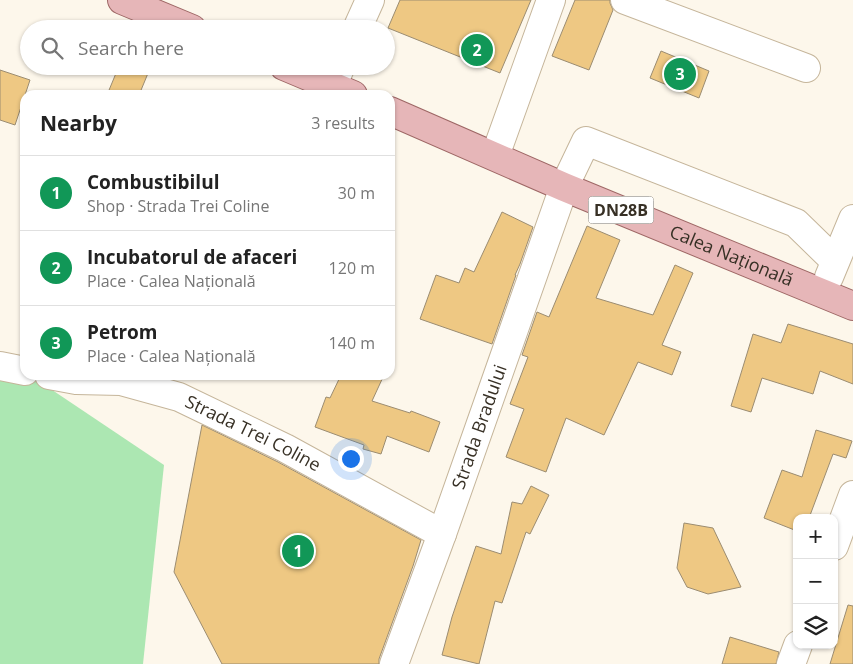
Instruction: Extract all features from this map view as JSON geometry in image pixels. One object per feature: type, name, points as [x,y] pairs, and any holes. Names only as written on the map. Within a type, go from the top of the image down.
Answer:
[{"type":"main road","points":[[127,1],[171,20]]},
{"type":"main road","points":[[317,75],[342,82]]},
{"type":"main road","name":"Calea Națională","points":[[395,113],[564,187],[853,306]]},
{"type":"street","points":[[361,20],[370,0]]},
{"type":"street","points":[[494,156],[551,0]]},
{"type":"street","points":[[625,0],[806,68]]},
{"type":"street","name":"Strada Bradului","points":[[394,664],[442,534],[564,187],[586,141],[796,223],[835,261]]},
{"type":"street","points":[[822,293],[853,219]]},
{"type":"street","points":[[0,366],[20,369]]},
{"type":"street","name":"Strada Trei Coline","points":[[76,380],[122,381],[179,397],[285,448],[442,534]]},
{"type":"street","points":[[838,535],[853,495]]},
{"type":"street","points":[[791,664],[797,649]]},
{"type":"green space","points":[[0,355],[20,368],[20,380],[37,380],[164,465],[143,664],[0,664]]},
{"type":"building","points":[[400,0],[531,0],[500,73],[395,31],[395,20],[391,20]]},
{"type":"building","points":[[575,0],[610,0],[613,10],[589,70],[552,56]]},
{"type":"building","points":[[661,51],[709,71],[699,98],[650,78]]},
{"type":"building","points":[[0,70],[30,80],[27,90],[20,90],[20,110],[15,125],[0,120]]},
{"type":"building","points":[[115,75],[147,75],[141,90],[109,90]]},
{"type":"building","points":[[502,212],[533,227],[492,344],[420,319],[436,275],[459,283],[465,268],[474,272]]},
{"type":"building","points":[[587,226],[620,240],[596,298],[653,315],[675,265],[693,273],[662,345],[681,352],[672,375],[638,362],[604,435],[566,418],[546,472],[506,457],[524,409],[510,404],[528,357],[522,355],[537,312],[549,317]]},
{"type":"building","points":[[788,324],[853,344],[853,384],[820,371],[813,394],[762,378],[751,412],[731,406],[753,334],[781,343]]},
{"type":"building","points":[[339,380],[382,380],[372,401],[410,413],[411,411],[440,422],[429,452],[387,436],[381,454],[363,449],[364,445],[315,427],[326,397],[330,398]]},
{"type":"building","points":[[202,425],[278,462],[421,540],[379,659],[379,664],[222,664],[174,572]]},
{"type":"building","points":[[816,430],[852,441],[846,458],[833,454],[810,514],[793,514],[793,529],[764,518],[782,470],[802,477]]},
{"type":"building","points":[[531,486],[549,495],[530,534],[526,532],[502,603],[495,601],[479,664],[442,655],[452,617],[476,546],[501,554],[512,502],[522,504]]},
{"type":"building","points":[[684,523],[713,528],[741,587],[708,594],[687,587],[677,568]]},
{"type":"building","points":[[848,605],[853,606],[853,664],[830,664],[835,649],[838,649],[838,638]]},
{"type":"building","points":[[730,637],[779,652],[776,664],[722,664]]},
{"type":"place","name":"Incubatorul de afaceri","points":[[477,50]]},
{"type":"place","name":"Petrom","points":[[680,74]]},
{"type":"place","name":"Combustibilul","points":[[298,551]]}]
